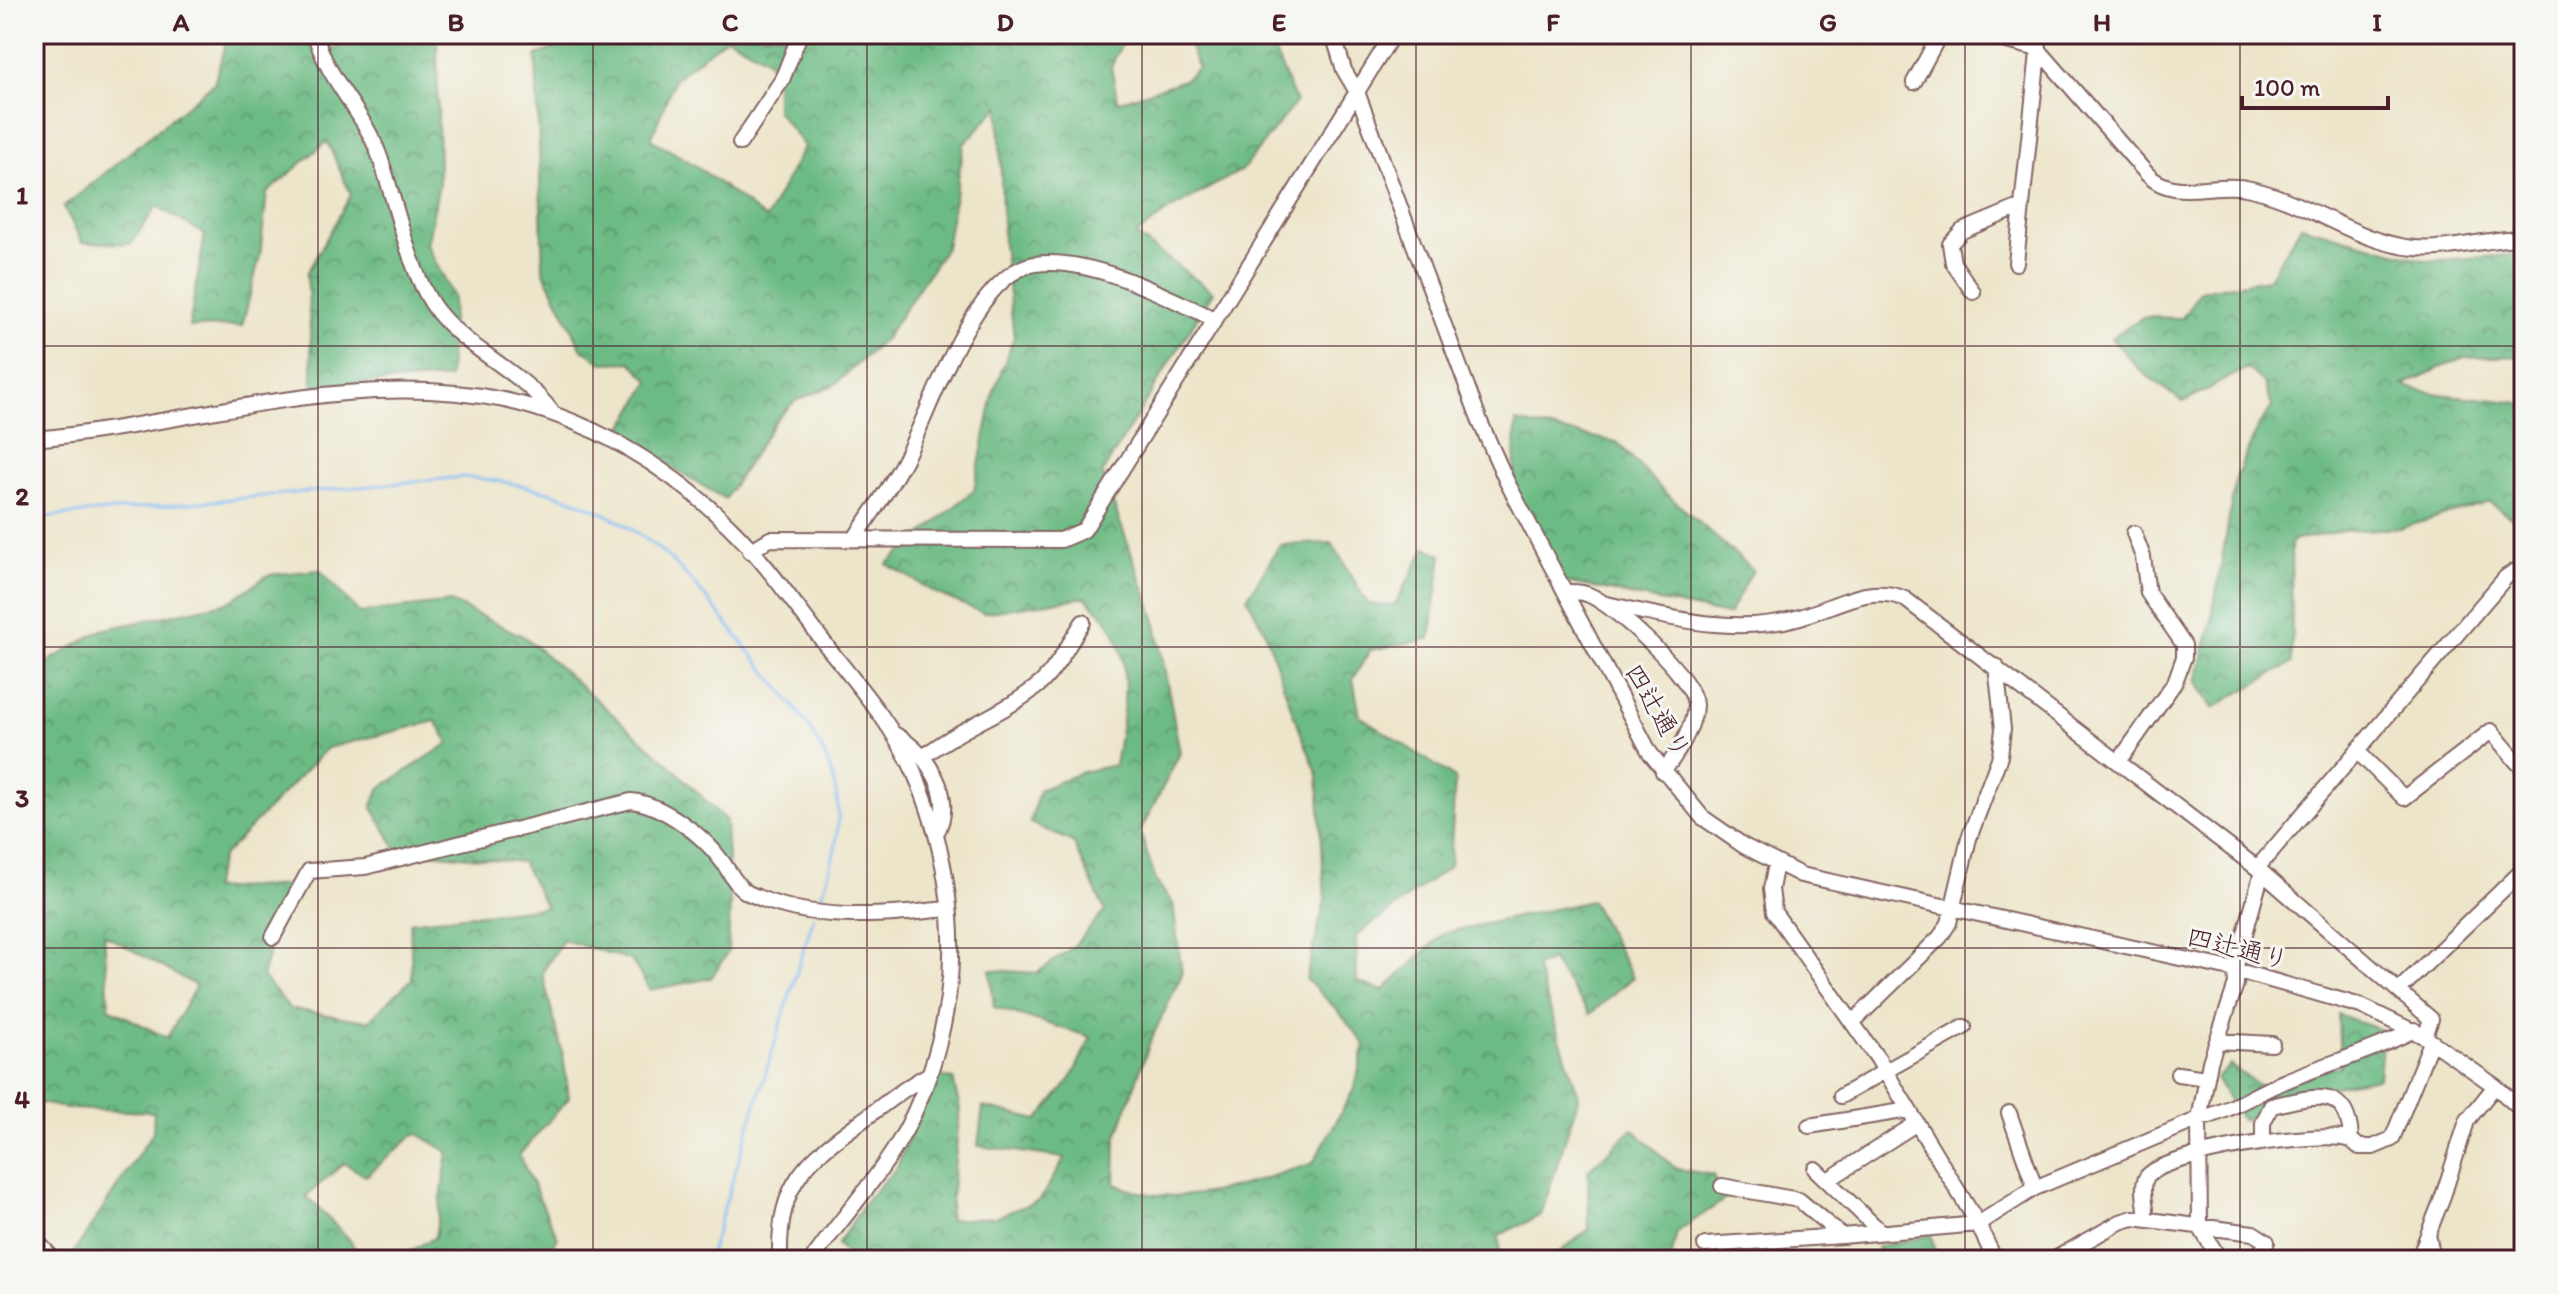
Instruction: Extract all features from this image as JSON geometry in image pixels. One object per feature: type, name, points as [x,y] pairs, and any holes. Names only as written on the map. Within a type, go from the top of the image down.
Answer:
[{"type":"street","points":[[315,34],[321,56],[378,152],[395,211],[438,312],[528,383],[552,412]]},
{"type":"street","points":[[740,143],[782,80],[800,34]]},
{"type":"street","name":"四辻通り","points":[[1333,34],[1344,70],[1357,92],[1481,424],[1507,482],[1650,753],[1702,817],[1776,864],[1835,884],[2235,970],[2361,1006],[2423,1036],[2495,1086],[2524,1112]]},
{"type":"street","points":[[750,551],[770,539],[1061,540],[1084,530],[1393,34]]},
{"type":"street","points":[[1914,82],[1940,34]]},
{"type":"street","points":[[1980,34],[2039,42],[2147,174],[2167,188],[2252,189],[2361,234],[2408,247],[2431,248],[2524,238]]},
{"type":"street","points":[[2016,263],[2039,42]]},
{"type":"street","points":[[1973,292],[1953,263],[1950,244],[1962,231],[2022,206]]},
{"type":"street","points":[[855,538],[907,455],[961,338],[1002,280],[1018,269],[1036,263],[1069,263],[1107,274],[1214,319]]},
{"type":"street","points":[[34,439],[136,427],[292,399],[370,390],[454,393],[552,412],[626,447],[730,527],[893,732],[913,771],[936,834],[948,909],[951,968],[948,999],[928,1075],[900,1141],[812,1260]]},
{"type":"street","points":[[2120,760],[2175,682],[2184,657],[2184,645],[2148,593],[2143,557],[2134,533]]},
{"type":"street","points":[[2220,1260],[2200,1227],[2199,1119],[2206,1078],[2236,984],[2235,970],[2260,870],[2506,577],[2524,566]]},
{"type":"street","points":[[1565,592],[1580,592],[1607,604],[1684,621],[1718,625],[1769,624],[1816,613],[1855,598],[1889,592],[1905,599],[2120,760],[2260,870],[2431,1019],[2392,1139],[2373,1147],[2359,1147],[2351,1140],[2263,1141],[2198,1156],[2150,1174],[2144,1183],[2146,1209]]},
{"type":"street","points":[[1607,604],[1672,666],[1692,690],[1695,705],[1691,721],[1678,754],[1663,772]]},
{"type":"street","points":[[923,757],[952,734],[1018,700],[1039,684],[1083,622]]},
{"type":"street","points":[[1853,1022],[1940,937],[1949,923],[1969,838],[2000,756],[2003,729],[1996,666]]},
{"type":"street","points":[[2358,752],[2404,798],[2491,731],[2517,762],[2524,760]]},
{"type":"street","points":[[893,732],[923,757],[937,776],[942,821],[936,834]]},
{"type":"street","points":[[273,937],[309,871],[365,867],[631,801],[648,802],[665,811],[719,856],[746,892],[843,917],[948,909]]},
{"type":"street","points":[[1776,864],[1771,889],[1774,912],[1885,1071],[1978,1224],[1995,1260]]},
{"type":"street","points":[[2399,990],[2524,869]]},
{"type":"street","points":[[1841,1096],[1964,1027]]},
{"type":"street","points":[[1705,1245],[1978,1224],[2035,1188],[2199,1119],[2226,1112],[2275,1086],[2423,1036]]},
{"type":"street","points":[[2217,1041],[2272,1044]]},
{"type":"street","points":[[2178,1074],[2206,1078]]},
{"type":"street","points":[[780,1260],[779,1228],[783,1206],[788,1192],[812,1158],[907,1086],[928,1075]]},
{"type":"street","points":[[2418,1260],[2467,1121],[2495,1086]]},
{"type":"street","points":[[2263,1141],[2263,1123],[2271,1106],[2324,1097],[2342,1105],[2350,1118],[2351,1140]]},
{"type":"street","points":[[1809,1126],[1909,1110]]},
{"type":"street","points":[[2009,1113],[2035,1188]]},
{"type":"street","points":[[1828,1180],[1917,1123]]},
{"type":"street","points":[[1815,1169],[1881,1232]]},
{"type":"street","points":[[1722,1186],[1799,1200],[1842,1236]]},
{"type":"street","points":[[2053,1260],[2120,1222],[2133,1218],[2253,1233],[2267,1242],[2256,1260]]},
{"type":"street","points":[[2428,1234],[2433,1260]]},
{"type":"street","points":[[34,1238],[54,1260]]},
{"type":"green space","points":[[222,34],[323,34],[332,50],[368,34],[437,34],[439,183],[427,245],[453,296],[449,378],[313,386],[307,273],[351,195],[327,141],[267,193],[260,256],[242,326],[189,327],[205,235],[157,206],[131,244],[82,242],[64,207],[214,83],[225,45]]},
{"type":"green space","points":[[589,34],[1126,34],[1111,67],[1118,102],[1184,80],[1198,68],[1185,34],[1267,34],[1296,102],[1242,170],[1169,210],[1136,235],[1213,292],[1102,473],[1155,618],[1180,753],[1140,832],[1156,881],[1173,904],[1182,974],[1150,1042],[1116,1139],[1115,1184],[1164,1196],[1189,1195],[1240,1186],[1313,1163],[1354,1089],[1365,1045],[1339,1012],[1306,979],[1325,900],[1318,775],[1265,631],[1247,598],[1280,545],[1332,543],[1368,604],[1394,606],[1426,547],[1442,555],[1430,639],[1370,650],[1353,679],[1360,716],[1455,778],[1450,866],[1356,936],[1357,982],[1383,991],[1444,933],[1591,901],[1633,977],[1590,1014],[1551,960],[1536,967],[1579,1096],[1541,1215],[1499,1235],[1500,1260],[854,1260],[837,1245],[869,1197],[896,1169],[934,1075],[953,1079],[960,1109],[949,1220],[996,1217],[1040,1200],[1065,1158],[978,1146],[983,1107],[1038,1120],[1071,1079],[1091,1037],[994,1007],[990,970],[1037,973],[1073,947],[1105,911],[1073,842],[1030,823],[1039,790],[1082,772],[1115,765],[1124,694],[1118,640],[1108,620],[1085,597],[983,613],[938,594],[887,564],[974,490],[993,394],[1014,337],[1003,244],[999,106],[964,144],[946,247],[884,340],[834,385],[795,401],[776,420],[725,499],[618,436],[650,381],[631,362],[603,363],[582,349],[543,270],[536,56]],"holes":[[[727,37],[765,58],[776,73],[776,110],[804,146],[766,219],[695,165],[651,139],[675,78]]]},
{"type":"green space","points":[[2301,226],[2427,261],[2524,254],[2524,356],[2461,358],[2403,385],[2432,393],[2524,404],[2524,526],[2489,502],[2401,528],[2340,531],[2291,541],[2292,663],[2213,708],[2196,682],[2210,629],[2236,478],[2258,427],[2272,407],[2264,383],[2247,368],[2183,402],[2141,371],[2111,338],[2143,317],[2182,318],[2200,291],[2268,279]]},
{"type":"green space","points":[[1516,422],[1617,442],[1661,489],[1753,570],[1728,615],[1561,581],[1514,493]]},
{"type":"green space","points":[[320,570],[359,613],[451,602],[525,637],[666,761],[726,821],[730,903],[728,952],[711,978],[650,990],[631,960],[563,940],[542,973],[563,1055],[569,1098],[519,1155],[558,1238],[540,1260],[69,1260],[153,1132],[154,1112],[71,1109],[34,1102],[34,670],[102,630],[229,602],[268,575]],"holes":[[[436,721],[449,743],[379,789],[372,807],[397,850],[522,862],[546,907],[410,922],[412,979],[368,1021],[290,1009],[262,976],[290,885],[212,889],[222,857],[327,748]],[[104,934],[196,986],[167,1038],[109,1008]],[[416,1133],[448,1152],[435,1237],[402,1256],[362,1259],[348,1238],[306,1196],[344,1163],[366,1176]]]},
{"type":"green space","points":[[2338,1014],[2383,1031],[2379,1078],[2338,1085],[2242,1120],[2216,1079],[2230,1065],[2259,1086],[2340,1066]]},
{"type":"green space","points":[[1633,1129],[1676,1169],[1713,1175],[1719,1192],[1727,1198],[1677,1232],[1671,1260],[1550,1260],[1589,1229],[1588,1170]]},
{"type":"green space","points":[[1931,1235],[1938,1260],[1879,1260],[1877,1247]]},
{"type":"waterway","points":[[34,518],[463,477],[519,485],[573,500],[599,511],[647,540],[681,570],[784,694],[817,740],[832,774],[838,808],[837,837],[818,906]]},
{"type":"waterway","points":[[708,1260],[814,916]]}]
